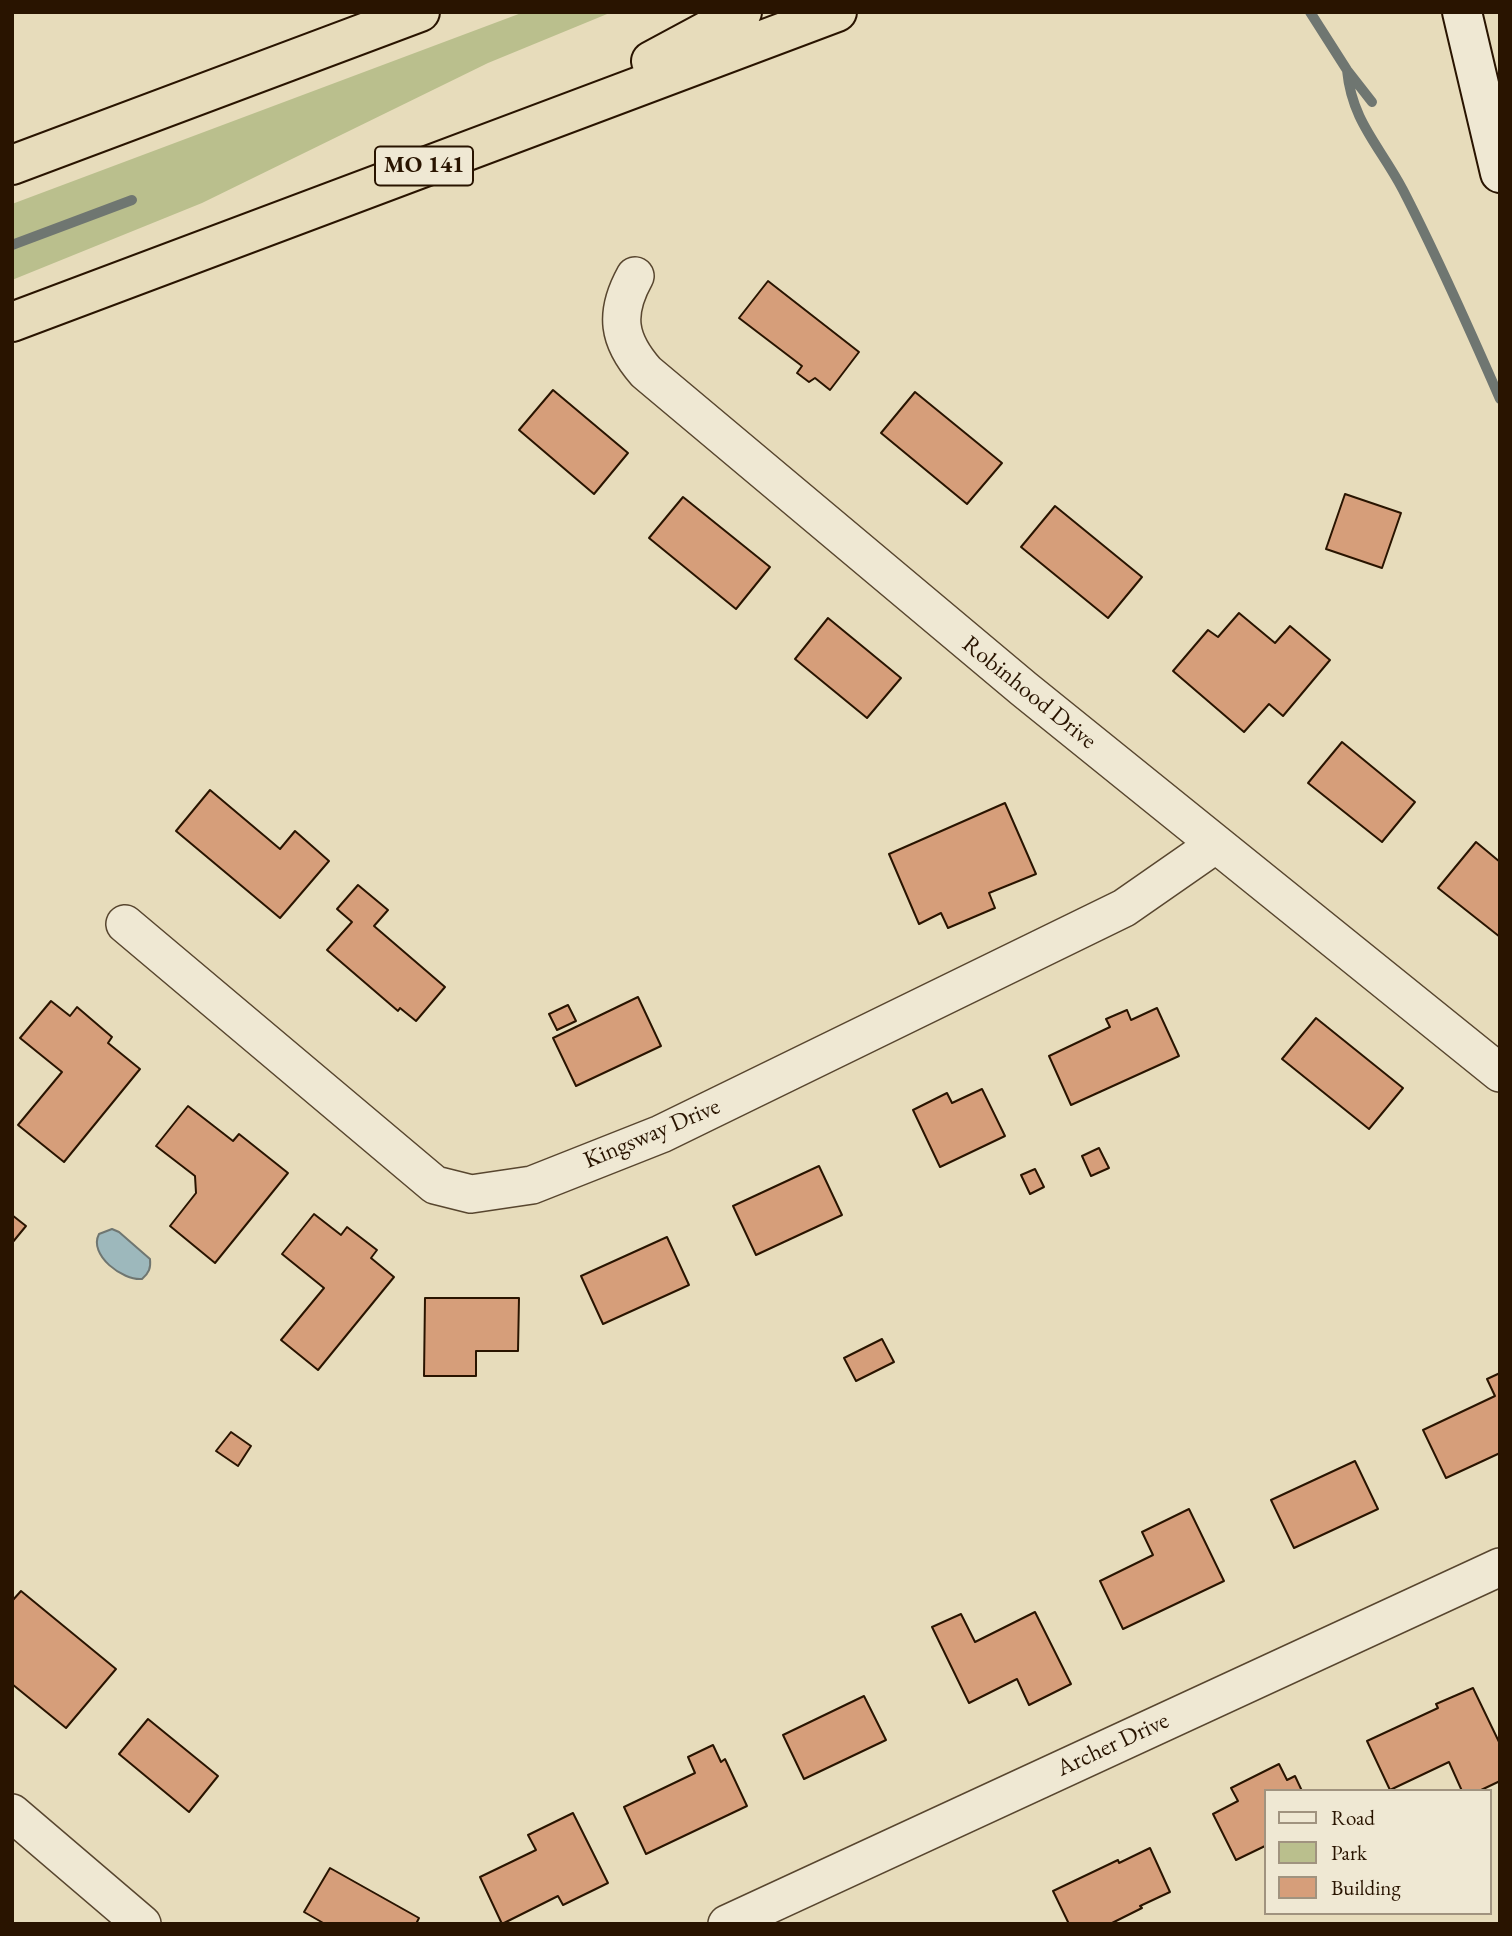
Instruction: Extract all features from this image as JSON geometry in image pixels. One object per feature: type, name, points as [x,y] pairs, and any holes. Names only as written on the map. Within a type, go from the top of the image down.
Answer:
[{"type":"highway","points":[[12,165],[420,12]]},
{"type":"highway","points":[[516,133],[742,12]]},
{"type":"highway","name":"MO 141","points":[[12,322],[837,12]]},
{"type":"street","points":[[1462,12],[1500,173]]},
{"type":"street","name":"Robinhood Drive","points":[[635,276],[625,294],[622,324],[624,338],[633,357],[646,372],[1024,689],[1500,1073]]},
{"type":"street","name":"Kingsway Drive","points":[[125,924],[435,1185],[471,1194],[533,1185],[661,1134],[1124,908],[1216,844]]},
{"type":"street","name":"Archer Drive","points":[[727,1924],[1500,1567]]},
{"type":"street","points":[[12,1813],[142,1924]]},
{"type":"green space","points":[[524,12],[612,12],[488,63],[202,203],[12,280],[12,204]]},
{"type":"water","points":[[112,1229],[150,1259],[149,1270],[142,1279],[134,1279],[117,1271],[98,1250],[99,1234]]},
{"type":"building","points":[[768,281],[859,352],[830,390],[815,378],[809,382],[797,373],[802,366],[739,318]]},
{"type":"building","points":[[553,390],[628,453],[594,494],[519,430]]},
{"type":"building","points":[[915,392],[1002,463],[967,504],[881,433]]},
{"type":"building","points":[[1345,494],[1401,513],[1382,568],[1326,549]]},
{"type":"building","points":[[683,497],[770,567],[736,609],[649,538]]},
{"type":"building","points":[[1055,506],[1142,577],[1108,618],[1021,547]]},
{"type":"building","points":[[1239,613],[1275,643],[1290,626],[1330,660],[1283,716],[1269,704],[1244,732],[1173,671],[1208,630],[1218,637]]},
{"type":"building","points":[[828,618],[901,678],[867,718],[795,659]]},
{"type":"building","points":[[1342,742],[1415,802],[1382,842],[1308,783]]},
{"type":"building","points":[[210,790],[280,849],[295,831],[329,861],[280,918],[176,831]]},
{"type":"building","points":[[1005,803],[1036,874],[989,893],[995,908],[948,928],[941,913],[919,924],[889,854]]},
{"type":"building","points":[[1476,842],[1500,862],[1500,937],[1438,888]]},
{"type":"building","points":[[358,885],[388,910],[374,926],[445,987],[416,1021],[400,1008],[398,1011],[327,950],[352,922],[337,909]]},
{"type":"building","points":[[638,997],[661,1046],[576,1086],[553,1038]]},
{"type":"building","points":[[51,1001],[70,1016],[77,1007],[112,1037],[108,1043],[140,1069],[64,1162],[18,1125],[62,1072],[20,1038]]},
{"type":"building","points":[[568,1005],[576,1021],[557,1030],[549,1014]]},
{"type":"building","points":[[1157,1008],[1179,1056],[1071,1105],[1049,1056],[1110,1027],[1106,1019],[1127,1010],[1131,1020]]},
{"type":"building","points":[[1316,1018],[1403,1088],[1369,1129],[1282,1059]]},
{"type":"building","points":[[982,1089],[1005,1136],[940,1167],[913,1110],[947,1093],[952,1103]]},
{"type":"building","points":[[188,1106],[233,1141],[239,1134],[288,1173],[215,1263],[170,1226],[196,1193],[195,1176],[156,1146]]},
{"type":"building","points":[[1099,1148],[1109,1168],[1091,1176],[1082,1156]]},
{"type":"building","points":[[819,1166],[842,1215],[756,1255],[733,1206]]},
{"type":"building","points":[[1035,1169],[1044,1187],[1030,1194],[1021,1175]]},
{"type":"building","points":[[314,1214],[341,1235],[347,1227],[377,1250],[371,1258],[394,1277],[318,1370],[281,1340],[324,1288],[282,1254]]},
{"type":"building","points":[[12,1215],[26,1226],[12,1243]]},
{"type":"building","points":[[667,1237],[689,1285],[603,1324],[581,1276]]},
{"type":"building","points":[[425,1298],[519,1298],[518,1351],[476,1351],[476,1376],[424,1376]]},
{"type":"building","points":[[882,1339],[894,1362],[856,1381],[844,1358]]},
{"type":"building","points":[[1500,1373],[1500,1453],[1446,1478],[1423,1430],[1495,1396],[1487,1379]]},
{"type":"building","points":[[231,1432],[251,1446],[238,1466],[216,1451]]},
{"type":"building","points":[[1355,1461],[1378,1509],[1294,1548],[1271,1500]]},
{"type":"building","points":[[1189,1509],[1224,1581],[1123,1629],[1100,1581],[1153,1555],[1142,1532]]},
{"type":"building","points":[[21,1591],[116,1669],[66,1728],[12,1684],[12,1601]]},
{"type":"building","points":[[1035,1612],[1071,1684],[1029,1705],[1017,1679],[969,1703],[932,1627],[961,1614],[975,1642]]},
{"type":"building","points":[[1473,1688],[1500,1744],[1500,1781],[1483,1789],[1461,1789],[1449,1762],[1390,1789],[1367,1741],[1438,1708],[1436,1704]]},
{"type":"building","points":[[864,1696],[886,1740],[804,1779],[783,1735]]},
{"type":"building","points":[[148,1719],[218,1776],[189,1812],[119,1754]]},
{"type":"building","points":[[713,1745],[721,1762],[725,1759],[747,1806],[646,1854],[624,1807],[695,1773],[688,1757]]},
{"type":"building","points":[[1279,1764],[1287,1780],[1295,1776],[1301,1789],[1264,1789],[1264,1846],[1236,1860],[1213,1814],[1238,1801],[1231,1788]]},
{"type":"building","points":[[573,1813],[608,1883],[563,1905],[558,1896],[502,1924],[480,1877],[536,1850],[528,1835]]},
{"type":"building","points":[[1150,1848],[1170,1892],[1110,1924],[1069,1924],[1053,1891]]},
{"type":"building","points":[[330,1868],[419,1918],[416,1924],[325,1924],[304,1912]]},
{"type":"waterway","points":[[1310,12],[1347,70],[1372,102]]},
{"type":"waterway","points":[[1347,70],[1361,119],[1416,216],[1500,399]]},
{"type":"waterway","points":[[12,245],[132,200]]}]
